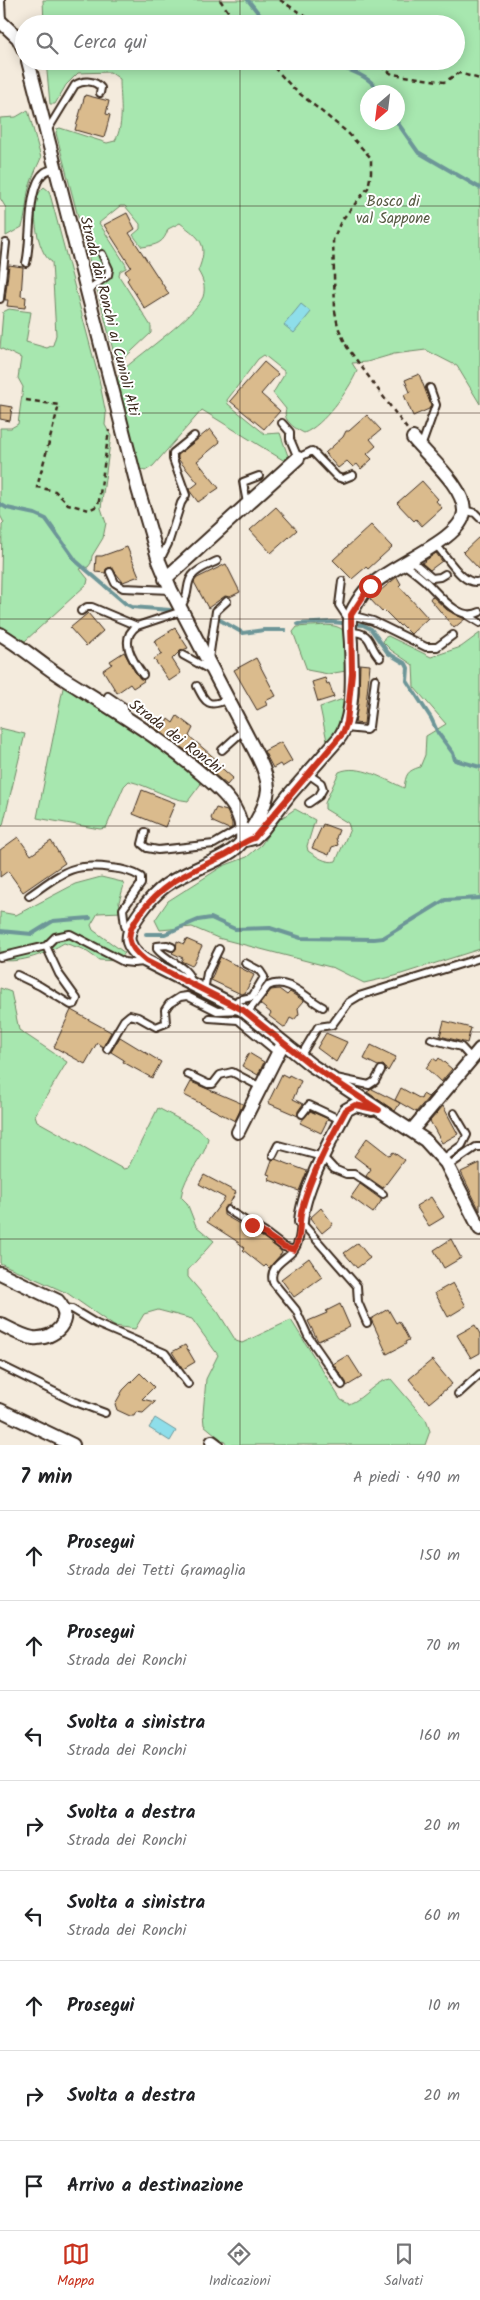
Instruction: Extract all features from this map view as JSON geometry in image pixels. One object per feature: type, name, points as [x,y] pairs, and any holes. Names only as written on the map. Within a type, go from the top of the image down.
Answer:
[{"type":"street","points":[[1,22],[15,35]]},
{"type":"street","name":"Strada dai Ronchi ai Cunioli Alti","points":[[30,70],[116,405],[159,561],[168,584],[264,770],[268,790],[264,803],[242,842]]},
{"type":"street","points":[[417,443],[459,492],[464,510],[462,518],[457,525],[435,544],[377,579],[370,586],[350,624],[352,673],[346,728],[254,838],[242,842],[223,857],[164,887],[146,904],[129,934],[129,941],[135,953],[146,961],[242,1010],[281,1048],[300,1056],[332,1079],[412,1130],[446,1163],[480,1229]]},
{"type":"street","points":[[168,584],[247,504],[298,458]]},
{"type":"street","name":"Strada dei Ronchi","points":[[0,634],[55,673],[124,715],[176,752],[221,791],[235,808],[242,827],[242,842]]},
{"type":"street","points":[[238,1132],[281,1048]]},
{"type":"street","points":[[412,1130],[475,1058]]},
{"type":"street","points":[[300,1222],[301,1211],[308,1190],[346,1110],[355,1105],[379,1110]]},
{"type":"street","points":[[0,1274],[48,1295],[64,1308],[65,1320],[62,1326],[46,1336],[34,1338],[0,1324]]},
{"type":"street","points":[[0,1410],[73,1445]]},
{"type":"lane","points":[[1,0],[1,22]]},
{"type":"lane","points":[[47,132],[75,84],[94,82],[101,88],[100,93]]},
{"type":"lane","points":[[26,263],[29,250],[34,192],[45,172],[56,168]]},
{"type":"lane","points":[[0,299],[6,243]]},
{"type":"lane","points":[[87,291],[108,276],[109,268],[102,254]]},
{"type":"lane","points":[[417,443],[436,405],[430,388]]},
{"type":"lane","points":[[282,423],[290,432],[290,439],[298,458],[312,451],[337,477],[343,480],[353,475]]},
{"type":"lane","points":[[159,561],[168,544],[181,504],[186,495],[175,466],[173,453],[194,436]]},
{"type":"lane","points":[[247,504],[243,482],[259,476]]},
{"type":"lane","points":[[464,510],[475,513],[480,518]]},
{"type":"lane","points":[[435,544],[467,581],[476,583],[480,581]]},
{"type":"lane","points":[[143,675],[128,649],[128,641],[132,630],[137,626],[181,609],[187,598],[190,579],[193,575],[217,561]]},
{"type":"lane","points":[[407,562],[432,578],[445,574]]},
{"type":"lane","points":[[407,562],[453,607],[480,623]]},
{"type":"lane","points":[[110,572],[115,583],[123,588],[168,584]]},
{"type":"lane","points":[[342,581],[339,605],[350,624],[367,636],[380,658]]},
{"type":"lane","points":[[183,655],[211,667],[216,611],[227,601]]},
{"type":"lane","points":[[81,611],[86,607],[92,607],[137,626]]},
{"type":"lane","points":[[466,614],[474,615],[480,612]]},
{"type":"lane","points":[[350,624],[373,621],[426,647],[437,647],[453,635]]},
{"type":"lane","points":[[346,728],[361,730],[369,727],[375,679]]},
{"type":"lane","points":[[198,686],[206,701],[210,704],[228,699]]},
{"type":"lane","points":[[108,696],[124,707],[124,715]]},
{"type":"lane","points":[[222,750],[244,730]]},
{"type":"lane","points":[[308,774],[321,783],[323,789],[319,796],[309,804]]},
{"type":"lane","points":[[145,832],[142,844],[147,848],[158,850],[214,844],[242,827]]},
{"type":"lane","points":[[28,896],[61,874],[79,866],[97,866],[135,873],[141,877],[141,884],[123,909],[125,926],[129,934]]},
{"type":"lane","points":[[0,957],[46,946],[55,938],[70,934],[124,962],[133,964],[146,961]]},
{"type":"lane","points":[[172,947],[160,944],[157,946],[157,949],[176,965],[185,969],[190,976],[191,984]]},
{"type":"lane","points":[[16,975],[40,986],[71,1005],[75,1004],[77,999],[59,974],[46,946]]},
{"type":"lane","points":[[204,991],[208,973],[219,949]]},
{"type":"lane","points":[[300,1056],[318,1027],[332,1025],[353,999],[480,958]]},
{"type":"lane","points":[[242,1010],[238,1000],[252,997],[264,977],[260,971],[245,963]]},
{"type":"lane","points":[[107,1049],[124,1020],[130,1015],[138,1016],[156,1027],[161,1026],[166,1022],[165,1010],[169,1004],[180,997],[186,996],[217,1011],[232,1012],[242,1010],[272,984],[294,988],[323,1007]]},
{"type":"lane","points":[[209,1018],[238,1020],[281,1048]]},
{"type":"lane","points":[[431,1040],[462,1047],[475,1058]]},
{"type":"lane","points":[[332,1079],[344,1078],[369,1084],[375,1081],[381,1070]]},
{"type":"lane","points":[[187,1074],[208,1084],[213,1084],[220,1075],[232,1072],[261,1087]]},
{"type":"lane","points":[[302,1114],[309,1105],[340,1120]]},
{"type":"lane","points":[[446,1163],[462,1145],[467,1135],[454,1113]]},
{"type":"lane","points":[[273,1155],[278,1145],[323,1157],[334,1169],[346,1174],[354,1174],[383,1194]]},
{"type":"lane","points":[[446,1163],[480,1146]]},
{"type":"lane","points":[[228,1210],[284,1247],[294,1250]]},
{"type":"lane","points":[[300,1222],[300,1236],[294,1250],[272,1271],[272,1282],[296,1310],[308,1336],[342,1385]]},
{"type":"lane","points":[[300,1222],[357,1286],[360,1310],[367,1323]]},
{"type":"lane","points":[[64,1308],[72,1309],[97,1324],[165,1353],[188,1384]]},
{"type":"lane","points":[[0,1365],[73,1401],[105,1413]]},
{"type":"lane","points":[[458,1394],[480,1374]]},
{"type":"path","points":[[220,0],[231,15]]},
{"type":"path","points":[[280,0],[303,15]]},
{"type":"path","points":[[276,70],[294,89],[348,133],[371,158],[368,188],[342,221],[333,240],[335,311],[338,327],[347,347],[417,443]]},
{"type":"path","points":[[386,70],[392,74],[444,82],[460,73],[480,79]]},
{"type":"path","points":[[26,400],[59,405],[38,489],[55,491],[68,504],[89,510],[96,506],[99,500],[109,429],[116,405]]},
{"type":"green space","name":"Bosco di val Sappone","points":[[43,0],[480,0],[480,404],[457,366],[426,350],[394,354],[367,362],[352,363],[357,371],[342,397],[319,423],[304,433],[287,420],[286,409],[273,393],[284,375],[284,371],[264,355],[258,359],[227,400],[228,404],[265,434],[280,433],[288,456],[287,460],[283,460],[202,410],[153,466],[145,471],[138,468],[117,379],[125,368],[179,324],[198,305],[203,297],[204,290],[203,280],[198,271],[203,248],[198,238],[180,223],[168,229],[159,242],[142,247],[133,235],[140,229],[140,224],[125,206],[120,206],[99,223],[126,265],[126,268],[120,271],[119,276],[151,326],[151,333],[117,365],[56,133],[57,129],[60,128],[107,143],[115,141],[121,119],[120,79],[110,72],[78,73],[66,85],[55,104],[50,104],[47,70],[465,70],[465,15],[44,15]]},
{"type":"green space","points":[[28,110],[41,158],[29,188],[22,227],[6,236],[6,208],[0,198],[0,118],[16,117]]},
{"type":"green space","points":[[44,187],[49,191],[51,198],[99,379],[106,414],[105,425],[111,436],[101,508],[106,523],[103,538],[92,556],[91,563],[88,567],[80,569],[88,579],[87,584],[25,641],[20,642],[0,630],[2,525],[4,523],[0,515],[0,428],[11,428],[18,424],[23,387],[18,378],[21,358],[0,348],[3,312],[9,309],[31,312],[26,342],[47,348],[53,345],[56,335],[52,262],[46,257],[42,248],[36,226],[36,202],[39,193]]},
{"type":"green space","points":[[324,625],[338,627],[346,633],[346,671],[328,674],[307,670],[293,632],[297,627]]},
{"type":"green space","points":[[480,633],[480,949],[395,976],[364,983],[334,968],[218,938],[192,927],[160,930],[155,920],[168,901],[223,866],[247,857],[261,845],[277,821],[295,809],[315,820],[307,846],[308,851],[325,860],[336,861],[350,829],[348,823],[325,809],[325,803],[339,772],[347,770],[364,771],[404,788],[408,774],[420,767],[425,755],[426,736],[446,724],[414,687],[413,665],[391,650],[383,642],[384,638],[388,636],[431,657],[461,647]]},
{"type":"green space","points":[[64,683],[120,716],[203,781],[188,801],[173,798],[129,781],[124,786],[106,828],[100,829],[37,818]]},
{"type":"green space","points":[[343,699],[345,701],[342,724],[330,742],[327,741],[320,707]]},
{"type":"green space","points":[[0,728],[25,734],[3,825],[0,828]]},
{"type":"green space","points":[[101,877],[122,882],[124,885],[119,902],[122,912],[98,913],[91,925],[93,930],[125,953],[118,961],[99,960],[83,949],[64,943],[34,957],[8,961],[0,960],[0,912],[16,915],[75,884]]},
{"type":"green space","points":[[0,988],[11,992],[19,1030],[67,1062],[35,1115],[37,1121],[123,1169],[128,1168],[158,1108],[198,1129],[208,1138],[203,1153],[186,1180],[181,1197],[187,1203],[196,1226],[214,1241],[188,1270],[188,1277],[218,1312],[236,1341],[242,1343],[291,1320],[341,1400],[349,1404],[380,1382],[391,1379],[426,1420],[430,1431],[425,1445],[228,1445],[204,1425],[206,1379],[218,1355],[192,1319],[158,1310],[144,1314],[135,1329],[114,1326],[67,1293],[0,1263]]},
{"type":"water","points":[[301,304],[311,312],[294,333],[284,325]]},
{"type":"water","points":[[155,1418],[176,1431],[170,1441],[149,1428]]},
{"type":"building","points":[[85,95],[109,101],[106,114],[110,115],[104,138],[75,130]]},
{"type":"building","points":[[127,213],[135,229],[129,233],[169,294],[145,309],[127,280],[129,278],[125,271],[131,267],[104,225]]},
{"type":"building","points":[[9,265],[23,267],[21,296],[26,297],[25,308],[7,306],[8,300],[5,300]]},
{"type":"building","points":[[264,362],[278,374],[261,394],[280,411],[264,429],[230,401]]},
{"type":"building","points":[[419,374],[431,405],[429,409],[413,416],[404,395],[410,392],[405,380]]},
{"type":"building","points":[[0,405],[12,407],[10,421],[0,419]]},
{"type":"building","points":[[367,415],[381,430],[370,439],[376,446],[367,454],[372,459],[361,469],[357,464],[353,467],[347,461],[338,468],[325,453],[343,437],[346,431],[349,431]]},
{"type":"building","points":[[210,429],[220,442],[197,461],[219,488],[198,502],[189,490],[198,483],[178,459],[178,455]]},
{"type":"building","points":[[422,481],[438,499],[436,501],[442,508],[422,526],[416,519],[414,521],[397,503]]},
{"type":"building","points":[[276,507],[297,530],[271,553],[250,530]]},
{"type":"building","points":[[371,525],[392,547],[368,569],[366,567],[352,579],[333,560]]},
{"type":"building","points":[[480,536],[480,570],[463,552]]},
{"type":"building","points":[[127,547],[139,576],[123,582],[111,567],[106,569],[105,573],[95,572],[96,556],[102,556]]},
{"type":"building","points":[[436,553],[442,561],[430,570],[422,563]]},
{"type":"building","points":[[226,564],[240,592],[230,597],[225,596],[208,608],[194,582],[197,578]]},
{"type":"building","points":[[397,577],[401,584],[399,586],[428,618],[411,634],[384,610],[382,612],[370,599]]},
{"type":"building","points":[[432,596],[447,610],[465,619],[454,628],[430,599]]},
{"type":"building","points":[[88,613],[103,631],[86,646],[70,628]]},
{"type":"building","points":[[175,628],[188,648],[180,651],[172,659],[181,673],[169,681],[154,659],[162,654],[154,641]]},
{"type":"building","points":[[124,652],[135,672],[144,681],[133,688],[130,684],[117,693],[103,670],[112,664],[110,661]]},
{"type":"building","points":[[256,658],[276,696],[265,701],[267,705],[257,710],[234,670]]},
{"type":"building","points":[[360,664],[370,665],[364,724],[355,723],[359,695]]},
{"type":"building","points":[[325,678],[334,697],[318,702],[312,682]]},
{"type":"building","points":[[177,716],[193,728],[189,736],[218,761],[216,763],[233,778],[227,785],[193,756],[151,725],[158,717],[166,723],[168,719],[173,723]]},
{"type":"building","points":[[281,742],[292,761],[282,767],[280,764],[273,768],[264,751]]},
{"type":"building","points":[[142,790],[175,803],[165,827],[133,814]]},
{"type":"building","points":[[216,808],[227,811],[232,828],[229,829],[213,822],[211,818]]},
{"type":"building","points":[[323,824],[339,830],[336,838],[338,845],[332,847],[329,855],[312,848]]},
{"type":"building","points":[[18,837],[31,855],[51,841],[65,863],[23,892],[8,871],[0,877],[0,850]]},
{"type":"building","points":[[186,939],[202,946],[192,966],[181,961],[183,958],[172,953],[176,949],[177,941],[184,944]]},
{"type":"building","points":[[220,957],[254,975],[245,993],[241,994],[211,980]]},
{"type":"building","points":[[279,989],[287,995],[290,992],[304,1001],[298,1008],[299,1014],[294,1020],[290,1018],[285,1028],[269,1016],[271,1013],[260,1004],[271,990]]},
{"type":"building","points":[[71,1010],[111,1032],[103,1047],[97,1043],[85,1064],[54,1047]]},
{"type":"building","points":[[444,1021],[471,1028],[467,1043],[440,1036]]},
{"type":"building","points":[[326,1033],[347,1042],[336,1062],[317,1048]]},
{"type":"building","points":[[120,1037],[161,1062],[152,1078],[123,1062],[124,1060],[111,1052]]},
{"type":"building","points":[[371,1045],[396,1057],[388,1071],[383,1065],[378,1066],[364,1059]]},
{"type":"building","points":[[249,1053],[264,1062],[258,1075],[242,1066]]},
{"type":"building","points":[[433,1058],[437,1061],[439,1058],[452,1069],[441,1082],[426,1068]]},
{"type":"building","points":[[282,1074],[301,1081],[293,1099],[303,1104],[298,1111],[298,1116],[268,1103]]},
{"type":"building","points":[[191,1082],[243,1104],[235,1121],[184,1095]]},
{"type":"building","points":[[401,1088],[421,1099],[423,1094],[428,1097],[434,1091],[416,1112],[395,1100]]},
{"type":"building","points":[[372,1089],[400,1103],[395,1111],[367,1092]]},
{"type":"building","points":[[443,1106],[458,1134],[442,1143],[430,1121]]},
{"type":"building","points":[[310,1111],[328,1119],[321,1133],[300,1123]]},
{"type":"building","points":[[367,1138],[390,1156],[393,1152],[404,1160],[383,1188],[366,1176],[371,1169],[354,1156]]},
{"type":"building","points":[[275,1159],[307,1171],[299,1191],[269,1180],[270,1175],[267,1174],[272,1160]]},
{"type":"building","points":[[480,1163],[480,1211],[461,1172]]},
{"type":"building","points":[[204,1175],[236,1192],[229,1205],[224,1208],[224,1215],[264,1238],[280,1250],[282,1253],[269,1268],[266,1265],[264,1267],[243,1250],[245,1248],[235,1240],[207,1222],[225,1198],[199,1184]]},
{"type":"building","points":[[360,1184],[382,1200],[373,1213],[351,1197]]},
{"type":"building","points":[[431,1197],[444,1217],[429,1226],[416,1206]]},
{"type":"building","points":[[321,1208],[333,1224],[322,1233],[310,1218]]},
{"type":"building","points":[[451,1239],[461,1258],[444,1268],[434,1250]]},
{"type":"building","points":[[358,1243],[370,1258],[357,1268],[344,1253]]},
{"type":"building","points":[[309,1258],[322,1277],[294,1297],[281,1279]]},
{"type":"building","points":[[453,1283],[466,1306],[448,1317],[435,1293]]},
{"type":"building","points":[[340,1304],[350,1327],[318,1341],[308,1321],[327,1313],[326,1311]]},
{"type":"building","points":[[388,1309],[396,1323],[399,1321],[409,1340],[405,1342],[406,1344],[387,1354],[371,1319]]},
{"type":"building","points":[[475,1325],[480,1334],[480,1353],[471,1358],[457,1335]]},
{"type":"building","points":[[185,1345],[195,1362],[183,1369],[172,1352]]},
{"type":"building","points":[[348,1355],[362,1377],[347,1386],[333,1364]]},
{"type":"building","points":[[432,1360],[452,1384],[429,1403],[409,1379]]},
{"type":"building","points":[[140,1373],[154,1387],[142,1399],[155,1402],[143,1413],[136,1412],[134,1416],[130,1416],[117,1410],[115,1404],[123,1390]]},
{"type":"waterway","points":[[248,0],[260,15]]},
{"type":"waterway","points":[[350,70],[374,85]]},
{"type":"waterway","points":[[403,130],[418,152],[480,188]]},
{"type":"waterway","points":[[0,504],[7,508],[35,514],[46,519],[76,561],[126,604],[132,607],[170,610]]},
{"type":"waterway","points":[[220,620],[243,633],[285,630]]},
{"type":"waterway","points":[[298,624],[332,622],[363,625],[371,629],[388,653],[406,664],[408,668],[407,681],[431,718],[438,733],[453,753],[455,760],[480,767]]},
{"type":"waterway","points":[[146,934],[165,934],[198,920],[211,918],[235,929],[270,928],[301,938],[374,939],[383,938],[445,900],[480,898]]},
{"type":"waterway","points":[[0,931],[32,934],[53,921],[90,918]]},
{"type":"route","points":[[252,1225],[284,1247],[294,1250],[300,1236],[301,1211],[308,1190],[346,1110],[355,1105],[379,1110],[311,1065],[243,1010],[146,961],[135,953],[129,941],[129,934],[131,927],[146,904],[164,887],[196,869],[223,857],[242,842],[254,838],[343,733],[347,722],[352,673],[351,615],[370,586]]}]
